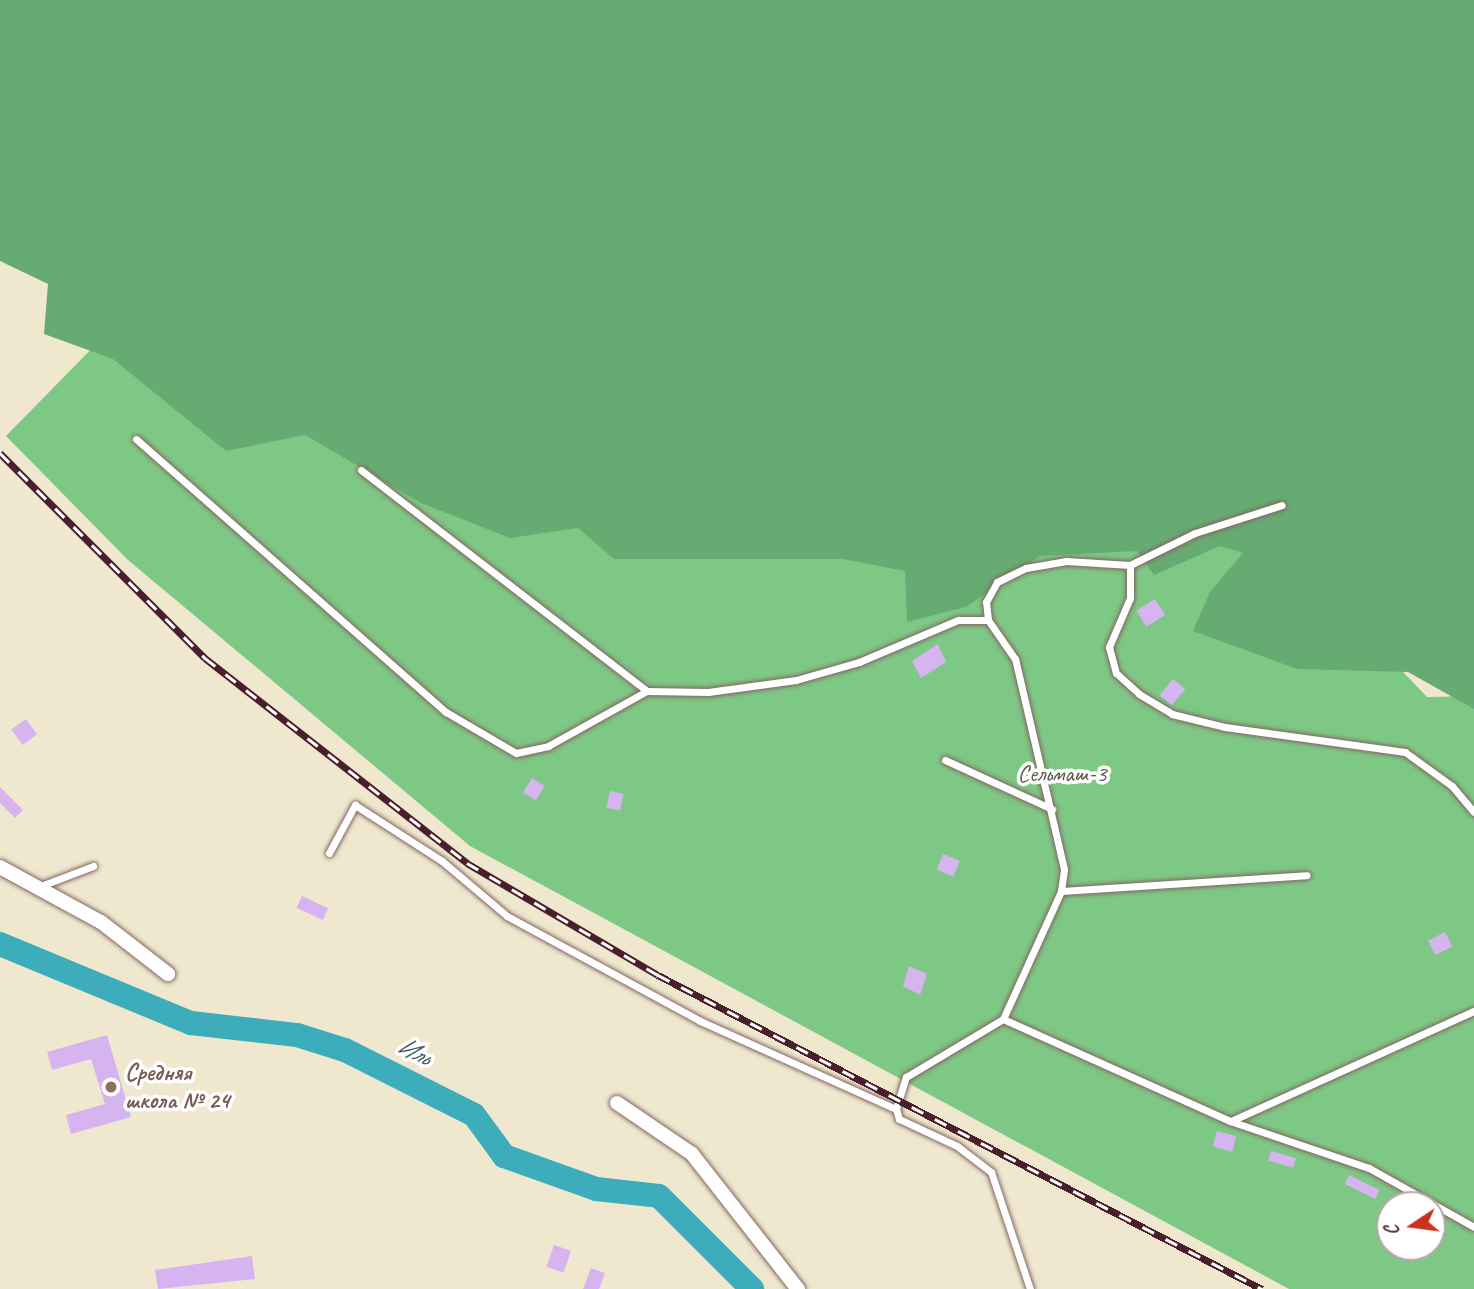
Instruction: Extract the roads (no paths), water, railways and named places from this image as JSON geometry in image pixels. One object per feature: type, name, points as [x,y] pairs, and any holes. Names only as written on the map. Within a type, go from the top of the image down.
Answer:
[{"type":"street","points":[[0,867],[34,889],[101,922],[168,974]]},
{"type":"street","points":[[617,1103],[692,1154],[755,1238],[799,1287]]},
{"type":"lane","points":[[136,439],[446,712],[516,753],[548,746],[647,691],[708,692],[796,680],[958,620],[988,620]]},
{"type":"lane","points":[[362,470],[647,691]]},
{"type":"lane","points":[[1030,1289],[991,1172],[957,1146],[899,1119],[896,1110],[906,1077],[1003,1019],[1061,891],[1064,869],[1015,659],[988,620],[986,602],[997,582],[1026,568],[1066,561],[1130,565],[1195,533],[1282,505]]},
{"type":"lane","points":[[1130,565],[1130,598],[1109,647],[1116,673],[1139,694],[1172,714],[1225,727],[1405,752],[1452,786],[1474,813]]},
{"type":"lane","points":[[945,760],[1052,809]]},
{"type":"lane","points":[[329,853],[355,805],[442,861],[507,916],[700,1021],[896,1110]]},
{"type":"lane","points":[[34,889],[93,866]]},
{"type":"lane","points":[[1061,891],[1306,875]]},
{"type":"lane","points":[[1230,1121],[1474,1011]]},
{"type":"lane","points":[[1003,1019],[1230,1121],[1369,1168],[1474,1227]]},
{"type":"waterway","name":"Иль","points":[[0,944],[191,1023],[297,1035],[345,1050],[474,1115],[504,1156],[596,1189],[659,1196],[752,1289]]},
{"type":"railway","points":[[0,453],[205,658],[467,863],[658,975],[1262,1289]]},
{"type":"place","name":"Средняя школа № 24","points":[[111,1087]]},
{"type":"park label","name":"Сельмаш-3","points":[[1062,774]]}]
